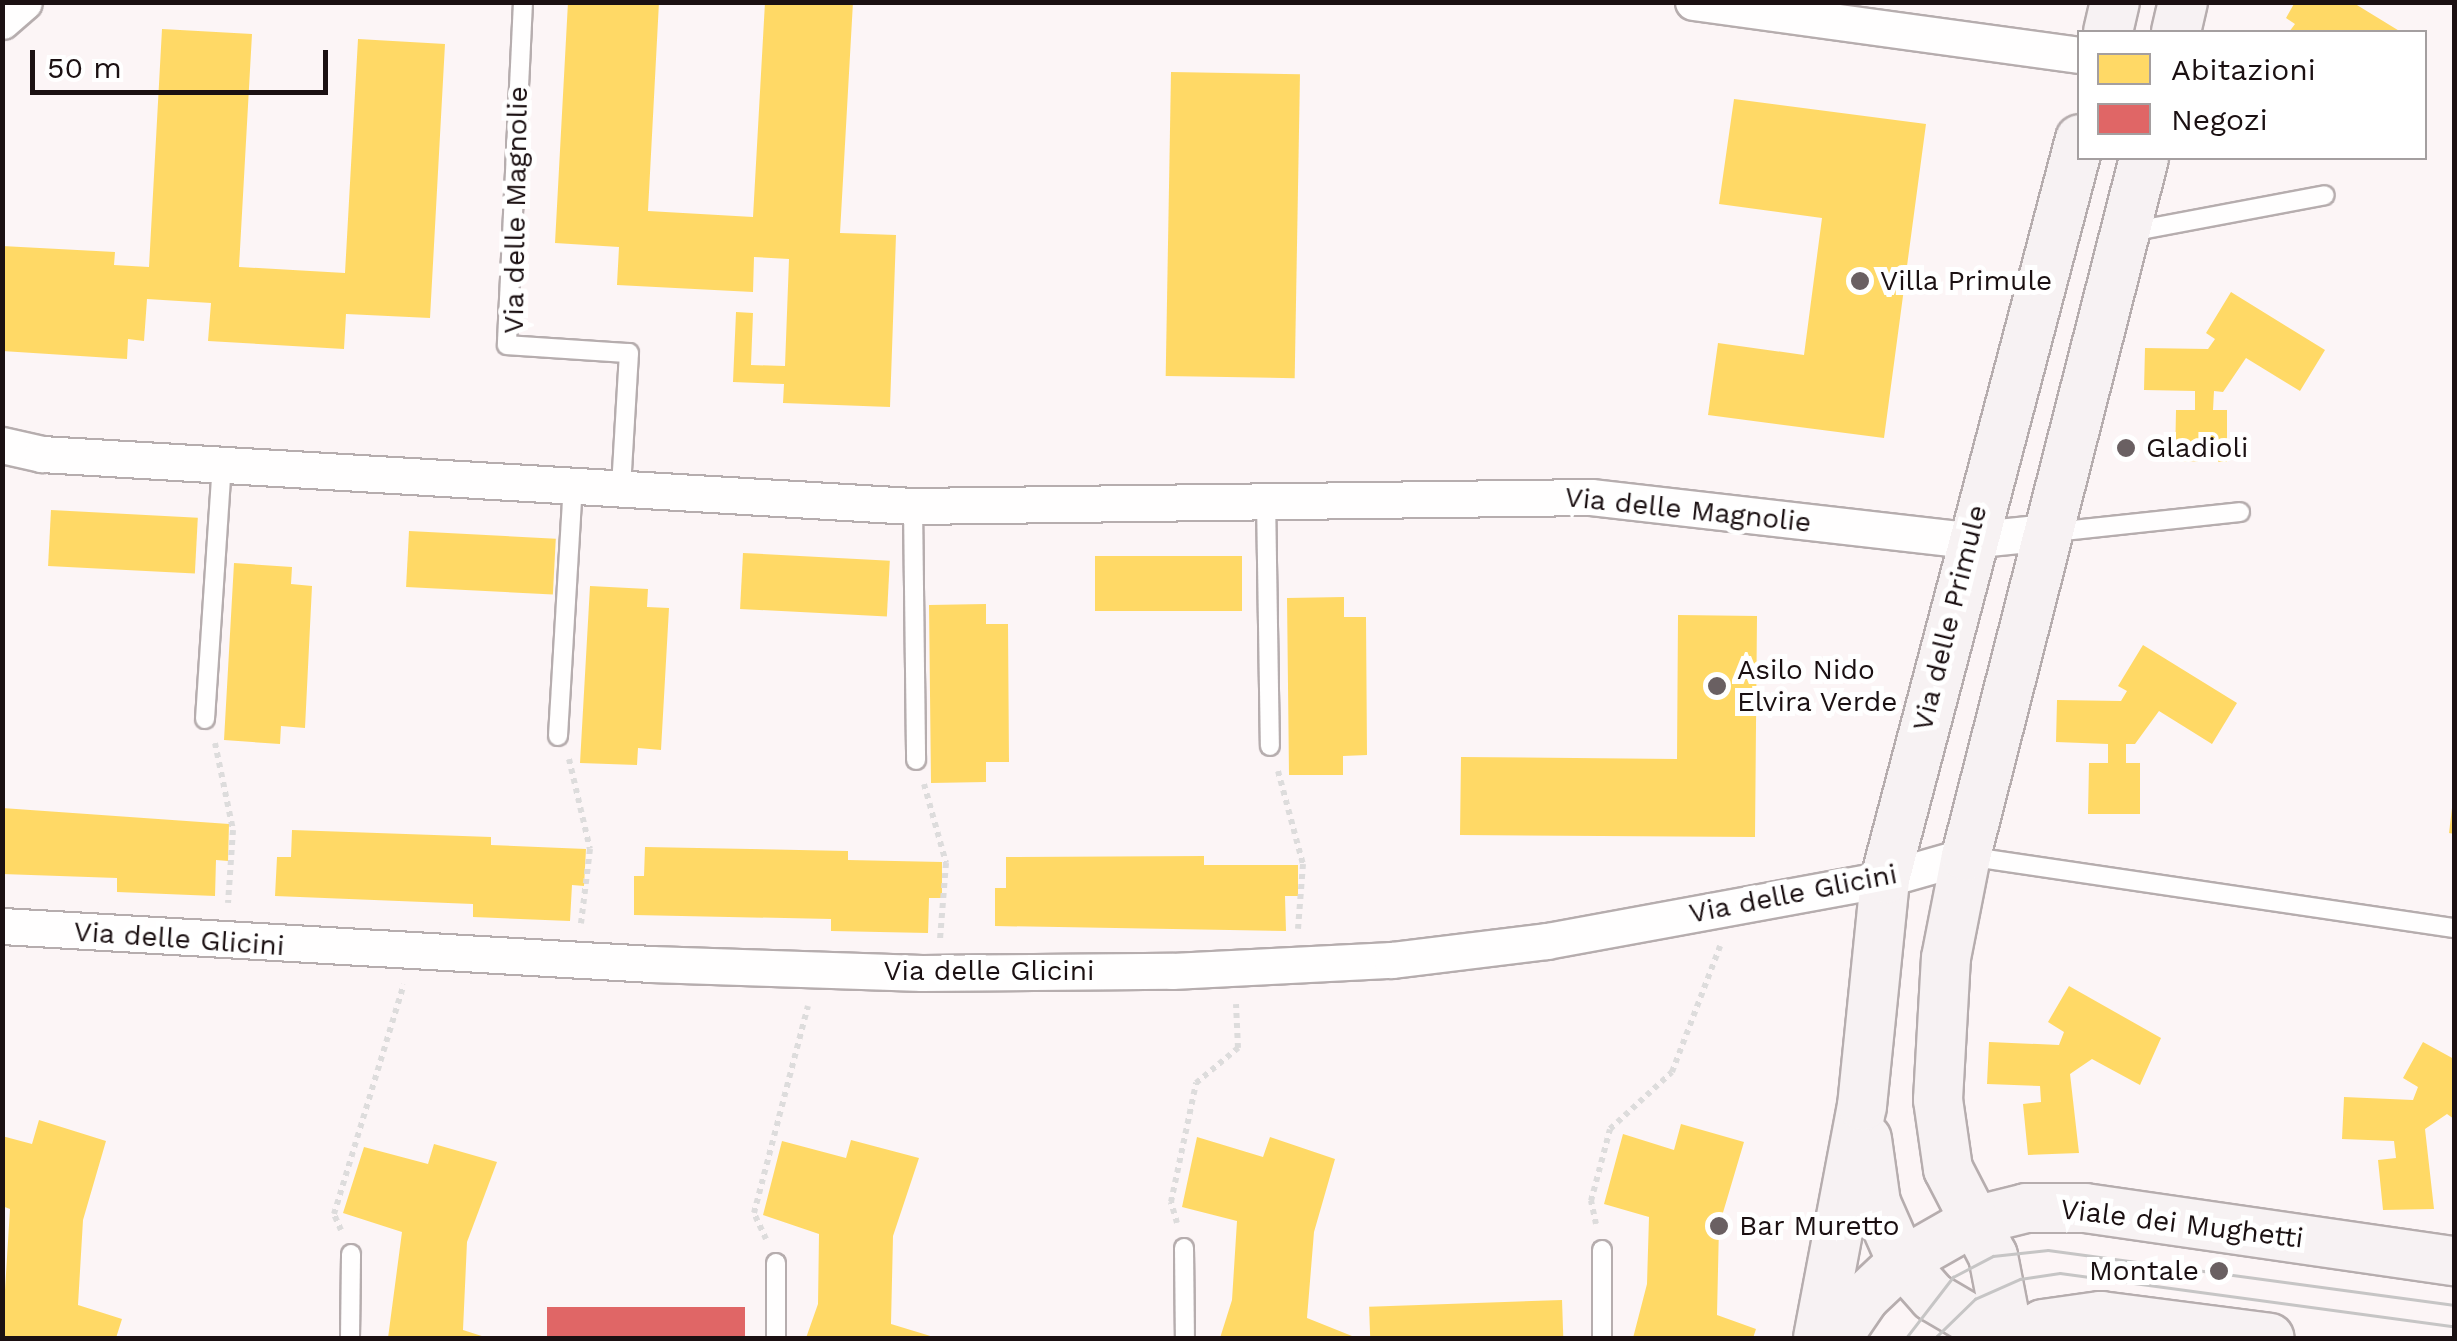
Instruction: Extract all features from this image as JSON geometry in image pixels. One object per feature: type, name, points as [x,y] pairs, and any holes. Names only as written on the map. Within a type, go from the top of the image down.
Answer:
[{"type":"street","points":[[2,21],[24,2]]},
{"type":"street","points":[[1692,2],[2077,56]]},
{"type":"street","points":[[2108,30],[2115,2]]},
{"type":"street","points":[[2176,30],[2183,2]]},
{"type":"street","name":"Via delle Primule","points":[[1818,1338],[1862,1106],[1885,879],[1969,540],[2077,150]]},
{"type":"street","points":[[2143,160],[1966,856],[1946,958],[1938,1100],[1948,1169],[2002,1284],[2010,1338],[2043,1324],[2101,1316],[2270,1338]]},
{"type":"street","name":"Via delle Magnolie","points":[[2,445],[42,454],[912,506],[1591,496],[1969,540],[2048,532]]},
{"type":"street","name":"Via delle Glicini","points":[[2,926],[413,953],[817,970],[934,973],[1235,968],[1547,940],[1885,879],[1966,856]]},
{"type":"street","name":"Via delle Primule","points":[[1862,1106],[1876,1203],[1902,1262],[1933,1296],[2010,1338]]},
{"type":"street","name":"Viale dei Mughetti","points":[[1837,1338],[1865,1297],[1902,1262],[1974,1221],[2026,1208],[2085,1208],[2454,1261]]},
{"type":"lane","name":"Via delle Magnolie","points":[[524,2],[507,345],[628,353],[620,489]]},
{"type":"lane","points":[[2125,233],[2325,196]]},
{"type":"lane","points":[[205,719],[222,464]]},
{"type":"lane","points":[[558,736],[573,486]]},
{"type":"lane","points":[[1266,498],[1270,746]]},
{"type":"lane","points":[[912,506],[916,760]]},
{"type":"lane","points":[[2048,532],[2240,512]]},
{"type":"lane","points":[[1966,856],[2454,928]]},
{"type":"lane","points":[[1184,1248],[1185,1338]]},
{"type":"lane","points":[[1602,1250],[1602,1338]]},
{"type":"lane","points":[[350,1338],[351,1254]]},
{"type":"lane","points":[[776,1263],[776,1338]]},
{"type":"path","points":[[205,719],[220,754],[233,830],[222,942]]},
{"type":"path","points":[[558,736],[574,768],[590,849],[573,960]]},
{"type":"path","points":[[1270,746],[1303,864],[1292,965]]},
{"type":"path","points":[[916,760],[946,863],[934,973]]},
{"type":"path","points":[[1602,1250],[1591,1202],[1610,1129],[1672,1072],[1736,906]]},
{"type":"path","points":[[351,1254],[334,1214],[413,953]]},
{"type":"path","points":[[1184,1248],[1171,1202],[1196,1083],[1238,1048],[1235,968]]},
{"type":"path","points":[[776,1263],[754,1213],[817,970]]},
{"type":"building: Abitazioni","points":[[568,2],[659,2],[648,211],[753,217],[765,2],[853,2],[840,233],[896,235],[890,407],[783,403],[784,384],[733,382],[736,312],[753,313],[751,365],[785,366],[789,259],[754,257],[753,292],[617,285],[619,247],[555,243]]},
{"type":"building: Abitazioni","points":[[2295,2],[2352,2],[2398,30],[2290,30],[2295,24],[2286,18]]},
{"type":"building: Abitazioni","points":[[162,29],[252,34],[239,267],[345,273],[358,39],[445,44],[430,318],[346,314],[344,349],[208,341],[211,303],[147,299],[144,341],[128,339],[127,359],[2,351],[2,246],[115,252],[114,265],[149,267]]},
{"type":"building: Abitazioni","points":[[1171,72],[1300,74],[1295,378],[1166,376]]},
{"type":"building: Abitazioni","name":"Villa Primule","points":[[1734,99],[1926,124],[1884,438],[1708,415],[1718,343],[1804,355],[1822,218],[1719,204]]},
{"type":"building: Abitazioni","points":[[2231,292],[2325,350],[2300,391],[2246,358],[2223,392],[2214,391],[2213,410],[2227,410],[2227,462],[2175,461],[2176,410],[2195,410],[2195,391],[2144,390],[2145,348],[2208,349],[2215,339],[2206,333]]},
{"type":"building: Abitazioni","points":[[51,510],[198,518],[195,574],[48,566]]},
{"type":"building: Abitazioni","points":[[409,531],[556,539],[553,595],[406,587]]},
{"type":"building: Abitazioni","points":[[743,553],[890,561],[887,617],[740,609]]},
{"type":"building: Abitazioni","points":[[1095,556],[1242,556],[1242,611],[1095,611]]},
{"type":"building: Abitazioni","points":[[234,563],[292,567],[291,584],[312,586],[305,728],[281,726],[280,744],[224,740]]},
{"type":"building: Abitazioni","points":[[590,586],[648,589],[647,607],[669,608],[661,750],[638,748],[637,765],[580,763]]},
{"type":"building: Abitazioni","points":[[1344,597],[1344,617],[1366,617],[1367,755],[1343,756],[1343,775],[1289,775],[1287,598]]},
{"type":"building: Abitazioni","points":[[986,604],[986,624],[1008,624],[1009,762],[986,762],[986,782],[931,783],[929,605]]},
{"type":"building: Abitazioni","name":"Asilo Nido Elvira Verde","points":[[1678,615],[1757,616],[1755,837],[1460,835],[1461,757],[1677,759]]},
{"type":"building: Abitazioni","points":[[2143,645],[2237,703],[2212,744],[2159,711],[2135,744],[2126,744],[2126,763],[2140,763],[2140,814],[2088,814],[2089,763],[2108,763],[2108,744],[2056,742],[2057,700],[2121,701],[2127,691],[2118,686]]},
{"type":"building: Abitazioni","points":[[2,808],[229,824],[228,861],[216,860],[215,896],[117,892],[117,878],[2,874]]},
{"type":"building: Abitazioni","points":[[2454,808],[2454,834],[2449,833]]},
{"type":"building: Abitazioni","points":[[292,830],[491,837],[491,845],[586,849],[584,886],[572,885],[570,921],[473,917],[473,904],[275,896],[277,857],[291,857]]},
{"type":"building: Abitazioni","points":[[645,847],[848,851],[848,860],[942,862],[942,898],[929,898],[928,933],[831,931],[831,919],[634,915],[634,876],[644,876]]},
{"type":"building: Abitazioni","points":[[1204,856],[1204,865],[1298,865],[1298,896],[1285,896],[1286,931],[995,926],[995,888],[1006,888],[1006,857]]},
{"type":"building: Abitazioni","points":[[2069,986],[2161,1038],[2140,1085],[2092,1059],[2070,1074],[2079,1153],[2028,1155],[2023,1104],[2041,1102],[2040,1086],[1987,1084],[1989,1042],[2059,1045],[2064,1032],[2048,1022]]},
{"type":"building: Abitazioni","points":[[2423,1042],[2454,1059],[2454,1119],[2447,1114],[2425,1129],[2434,1209],[2383,1210],[2378,1160],[2396,1158],[2394,1141],[2342,1139],[2344,1097],[2413,1100],[2418,1087],[2403,1078]]},
{"type":"building: Abitazioni","points":[[39,1120],[106,1141],[83,1220],[78,1305],[122,1319],[116,1338],[2,1338],[10,1209],[2,1206],[2,1136],[32,1144]]},
{"type":"building: Abitazioni","points":[[1681,1124],[1744,1142],[1719,1226],[1717,1315],[1756,1329],[1753,1338],[1633,1338],[1647,1284],[1649,1217],[1604,1204],[1623,1134],[1674,1150]]},
{"type":"building: Abitazioni","points":[[1197,1137],[1263,1157],[1270,1137],[1335,1159],[1314,1232],[1307,1318],[1357,1338],[1220,1338],[1232,1300],[1237,1221],[1182,1207]]},
{"type":"building: Abitazioni","points":[[851,1140],[919,1158],[893,1236],[891,1324],[937,1338],[806,1338],[818,1304],[819,1234],[763,1215],[782,1141],[846,1158]]},
{"type":"building: Abitazioni","points":[[434,1144],[497,1162],[467,1242],[463,1330],[488,1338],[388,1338],[402,1232],[343,1213],[364,1147],[428,1164]]},
{"type":"building: Abitazioni","points":[[1562,1300],[1563,1338],[1370,1338],[1369,1307]]},
{"type":"building: Negozi","points":[[547,1307],[745,1307],[745,1338],[547,1338]]},
{"type":"tram line","points":[[1906,1338],[1953,1277],[1993,1256],[2048,1250],[2454,1305]]},
{"type":"tram line","points":[[1935,1338],[1975,1299],[2020,1279],[2060,1273],[2454,1326]]},
{"type":"place","name":"Villa Primule","points":[[1860,281]]},
{"type":"place","name":"Gladioli","points":[[2126,448]]},
{"type":"place","name":"Asilo Nido Elvira Verde","points":[[1717,686]]},
{"type":"place","name":"Bar Muretto","points":[[1719,1226]]},
{"type":"place","name":"Montale","points":[[2219,1271]]}]
